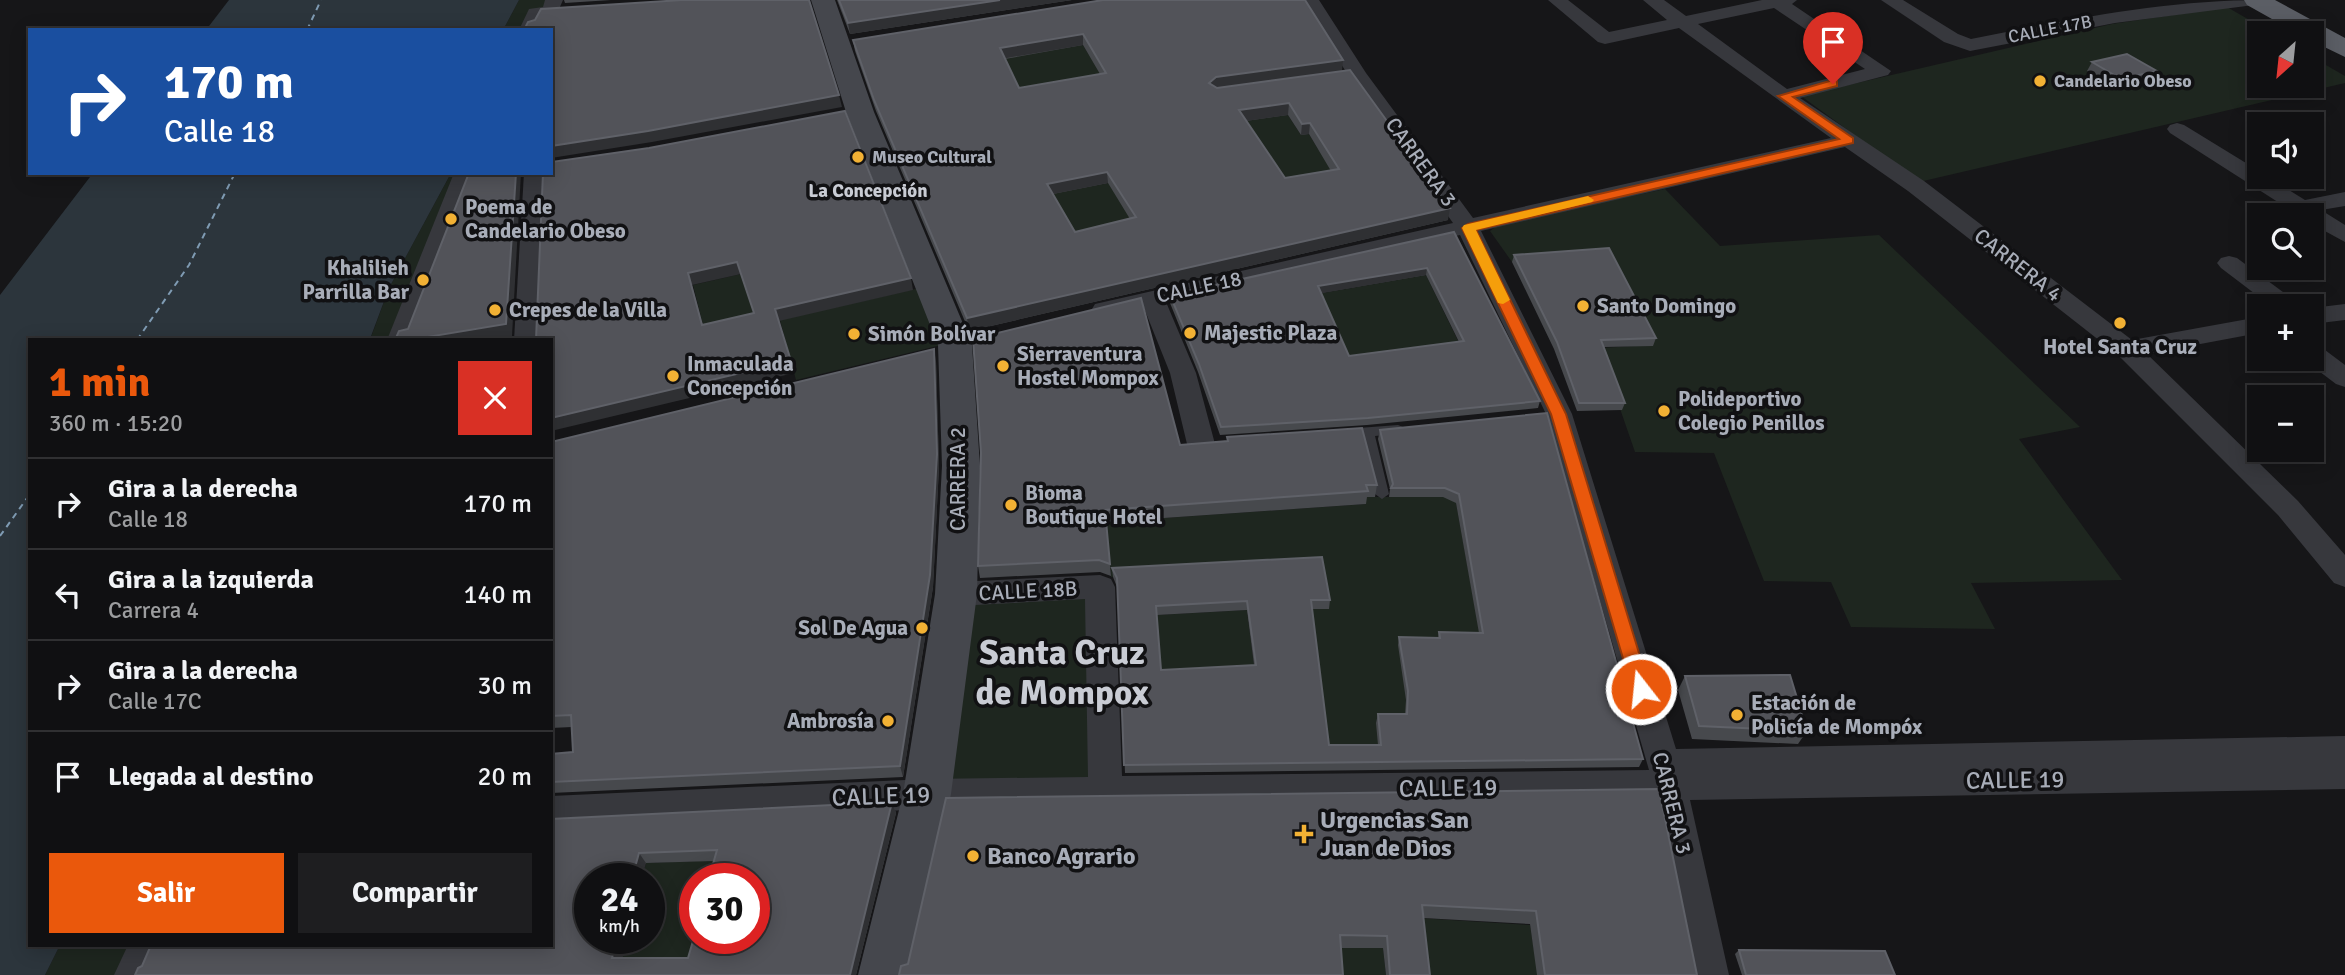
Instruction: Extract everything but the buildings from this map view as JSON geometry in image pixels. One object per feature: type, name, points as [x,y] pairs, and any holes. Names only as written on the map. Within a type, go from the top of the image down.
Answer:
[{"type":"highway","points":[[2255,0],[2345,49]]},
{"type":"main road","name":"CARRERA 2","points":[[823,0],[844,44],[847,115],[925,267],[955,345],[961,467],[956,594],[927,794],[884,975]]},
{"type":"street","name":"CARRERA 3","points":[[1310,0],[1351,76],[1468,228],[1552,415],[1667,775],[1710,975]]},
{"type":"street","points":[[1557,0],[1605,38],[1779,1],[1881,71],[1784,96]]},
{"type":"street","name":"CARRERA 4","points":[[1652,0],[1784,96],[1916,186],[2127,349],[2288,508],[2345,575]]},
{"type":"street","name":"CALLE 17B","points":[[1890,0],[1951,38],[1970,45],[2115,17],[2255,0]]},
{"type":"street","points":[[529,28],[536,13],[552,6],[575,11]]},
{"type":"street","points":[[2178,129],[2296,203]]},
{"type":"street","name":"CALLE 18","points":[[1087,313],[1849,140]]},
{"type":"street","points":[[400,338],[464,175]]},
{"type":"street","points":[[523,338],[535,175]]},
{"type":"street","points":[[2324,203],[2345,199]]},
{"type":"street","points":[[2324,221],[2345,235]]},
{"type":"street","points":[[2229,263],[2270,294]]},
{"type":"street","points":[[1152,297],[1208,443]]},
{"type":"street","points":[[2324,315],[2345,312]]},
{"type":"street","points":[[2127,349],[2247,328]]},
{"type":"street","points":[[2324,362],[2345,378]]},
{"type":"street","name":"CALLE 18B","points":[[956,594],[1100,587],[1105,793]]},
{"type":"street","name":"CALLE 19","points":[[553,813],[927,794],[1105,793],[2345,751]]},
{"type":"street","name":"CALLE 19","points":[[1667,775],[2345,774]]},
{"type":"street","points":[[134,975],[147,947]]},
{"type":"lane","points":[[1325,435],[1408,429]]},
{"type":"lane","points":[[1367,433],[1382,494]]},
{"type":"shaded area","points":[[229,0],[519,0],[504,28],[208,28]]},
{"type":"shaded area","points":[[519,0],[554,0],[530,28],[504,28]]},
{"type":"shaded area","points":[[2227,7],[2251,21],[2247,21],[2247,98],[2280,98],[1919,182],[1801,96],[2112,24]]},
{"type":"shaded area","points":[[1083,45],[1089,55],[1123,70],[1003,103],[1001,59]]},
{"type":"shaded area","points":[[2324,64],[2345,76],[2345,83],[2324,88]]},
{"type":"shaded area","points":[[1288,115],[1301,135],[1309,134],[1318,149],[1371,175],[1268,192],[1239,122]]},
{"type":"shaded area","points":[[1170,171],[1137,229],[1075,244],[1047,195]]},
{"type":"shaded area","points":[[91,175],[450,175],[389,288],[370,338],[28,338],[28,947],[59,947],[45,975],[0,975],[0,295]]},
{"type":"shaded area","points":[[450,175],[482,175],[400,338],[371,338],[389,288]]},
{"type":"shaded area","points":[[1665,189],[1720,246],[1879,235],[2080,427],[2019,439],[2122,580],[1971,583],[1995,629],[1851,627],[1831,582],[1764,581],[1714,453],[1635,452],[1599,348],[1653,345],[1512,262],[1490,231],[1499,224]]},
{"type":"shaded area","points":[[767,268],[758,326],[706,337],[693,285]]},
{"type":"shaded area","points":[[1426,275],[1462,349],[1348,364],[1317,294]]},
{"type":"shaded area","points":[[933,285],[954,342],[796,380],[780,320]]},
{"type":"shaded area","points":[[1364,497],[1455,497],[1481,641],[1379,754],[1328,753],[1309,609],[1329,608],[1321,566],[1111,577],[1106,522],[1366,504]]},
{"type":"shaded area","points":[[1100,587],[1105,792],[927,794],[956,594]]},
{"type":"shaded area","points":[[1247,610],[1255,673],[1161,679],[1157,615]]},
{"type":"shaded area","points":[[723,860],[722,863],[679,863],[679,954],[695,954],[695,968],[620,968],[623,954],[665,954],[665,863],[646,863]]},
{"type":"shaded area","points":[[1418,918],[1530,925],[1538,975],[1425,975]]},
{"type":"shaded area","points":[[59,947],[147,947],[133,975],[45,975]]},
{"type":"shaded area","points":[[1338,948],[1383,948],[1386,975],[1340,975]]},
{"type":"ferry route","points":[[308,28],[321,0]]},
{"type":"ferry route","points":[[138,338],[189,265],[234,175]]},
{"type":"ferry route","points":[[0,536],[28,497]]},
{"type":"slow traffic","points":[[1503,300],[1468,228],[1588,200]]},
{"type":"place","name":"Candelario Obeso","points":[[2040,81]]},
{"type":"place","name":"Museo Cultural","points":[[858,157]]},
{"type":"place","name":"Poema de Candelario Obeso","points":[[451,219]]},
{"type":"place","name":"Khalilieh Parrilla Bar","points":[[423,280]]},
{"type":"place","name":"Santo Domingo","points":[[1583,306]]},
{"type":"place","name":"Crepes de la Villa","points":[[495,310]]},
{"type":"place","name":"Hotel Santa Cruz","points":[[2120,323]]},
{"type":"place","name":"Majestic Plaza","points":[[1190,333]]},
{"type":"place","name":"Simón Bolívar","points":[[854,334]]},
{"type":"place","name":"Sierraventura Hostel Mompox","points":[[1003,366]]},
{"type":"place","name":"Inmaculada Concepción","points":[[673,376]]},
{"type":"place","name":"Polideportivo Colegio Penillos","points":[[1664,411]]},
{"type":"place","name":"Bioma Boutique Hotel","points":[[1011,505]]},
{"type":"place","name":"Sol De Agua","points":[[922,628]]},
{"type":"place","name":"Estación de Policía de Mompóx","points":[[1737,715]]},
{"type":"place","name":"Ambrosía","points":[[888,721]]},
{"type":"place","name":"Urgencias San Juan de Dios","points":[[1304,834]]},
{"type":"place","name":"Banco Agrario","points":[[973,856]]},
{"type":"district","name":"La Concepción","points":[[868,190]]},
{"type":"district","name":"Santa Cruz de Mompox","points":[[1062,672]]},
{"type":"route","points":[[1641,689],[1559,414],[1468,228],[1849,140],[1784,96],[1833,84]]}]
